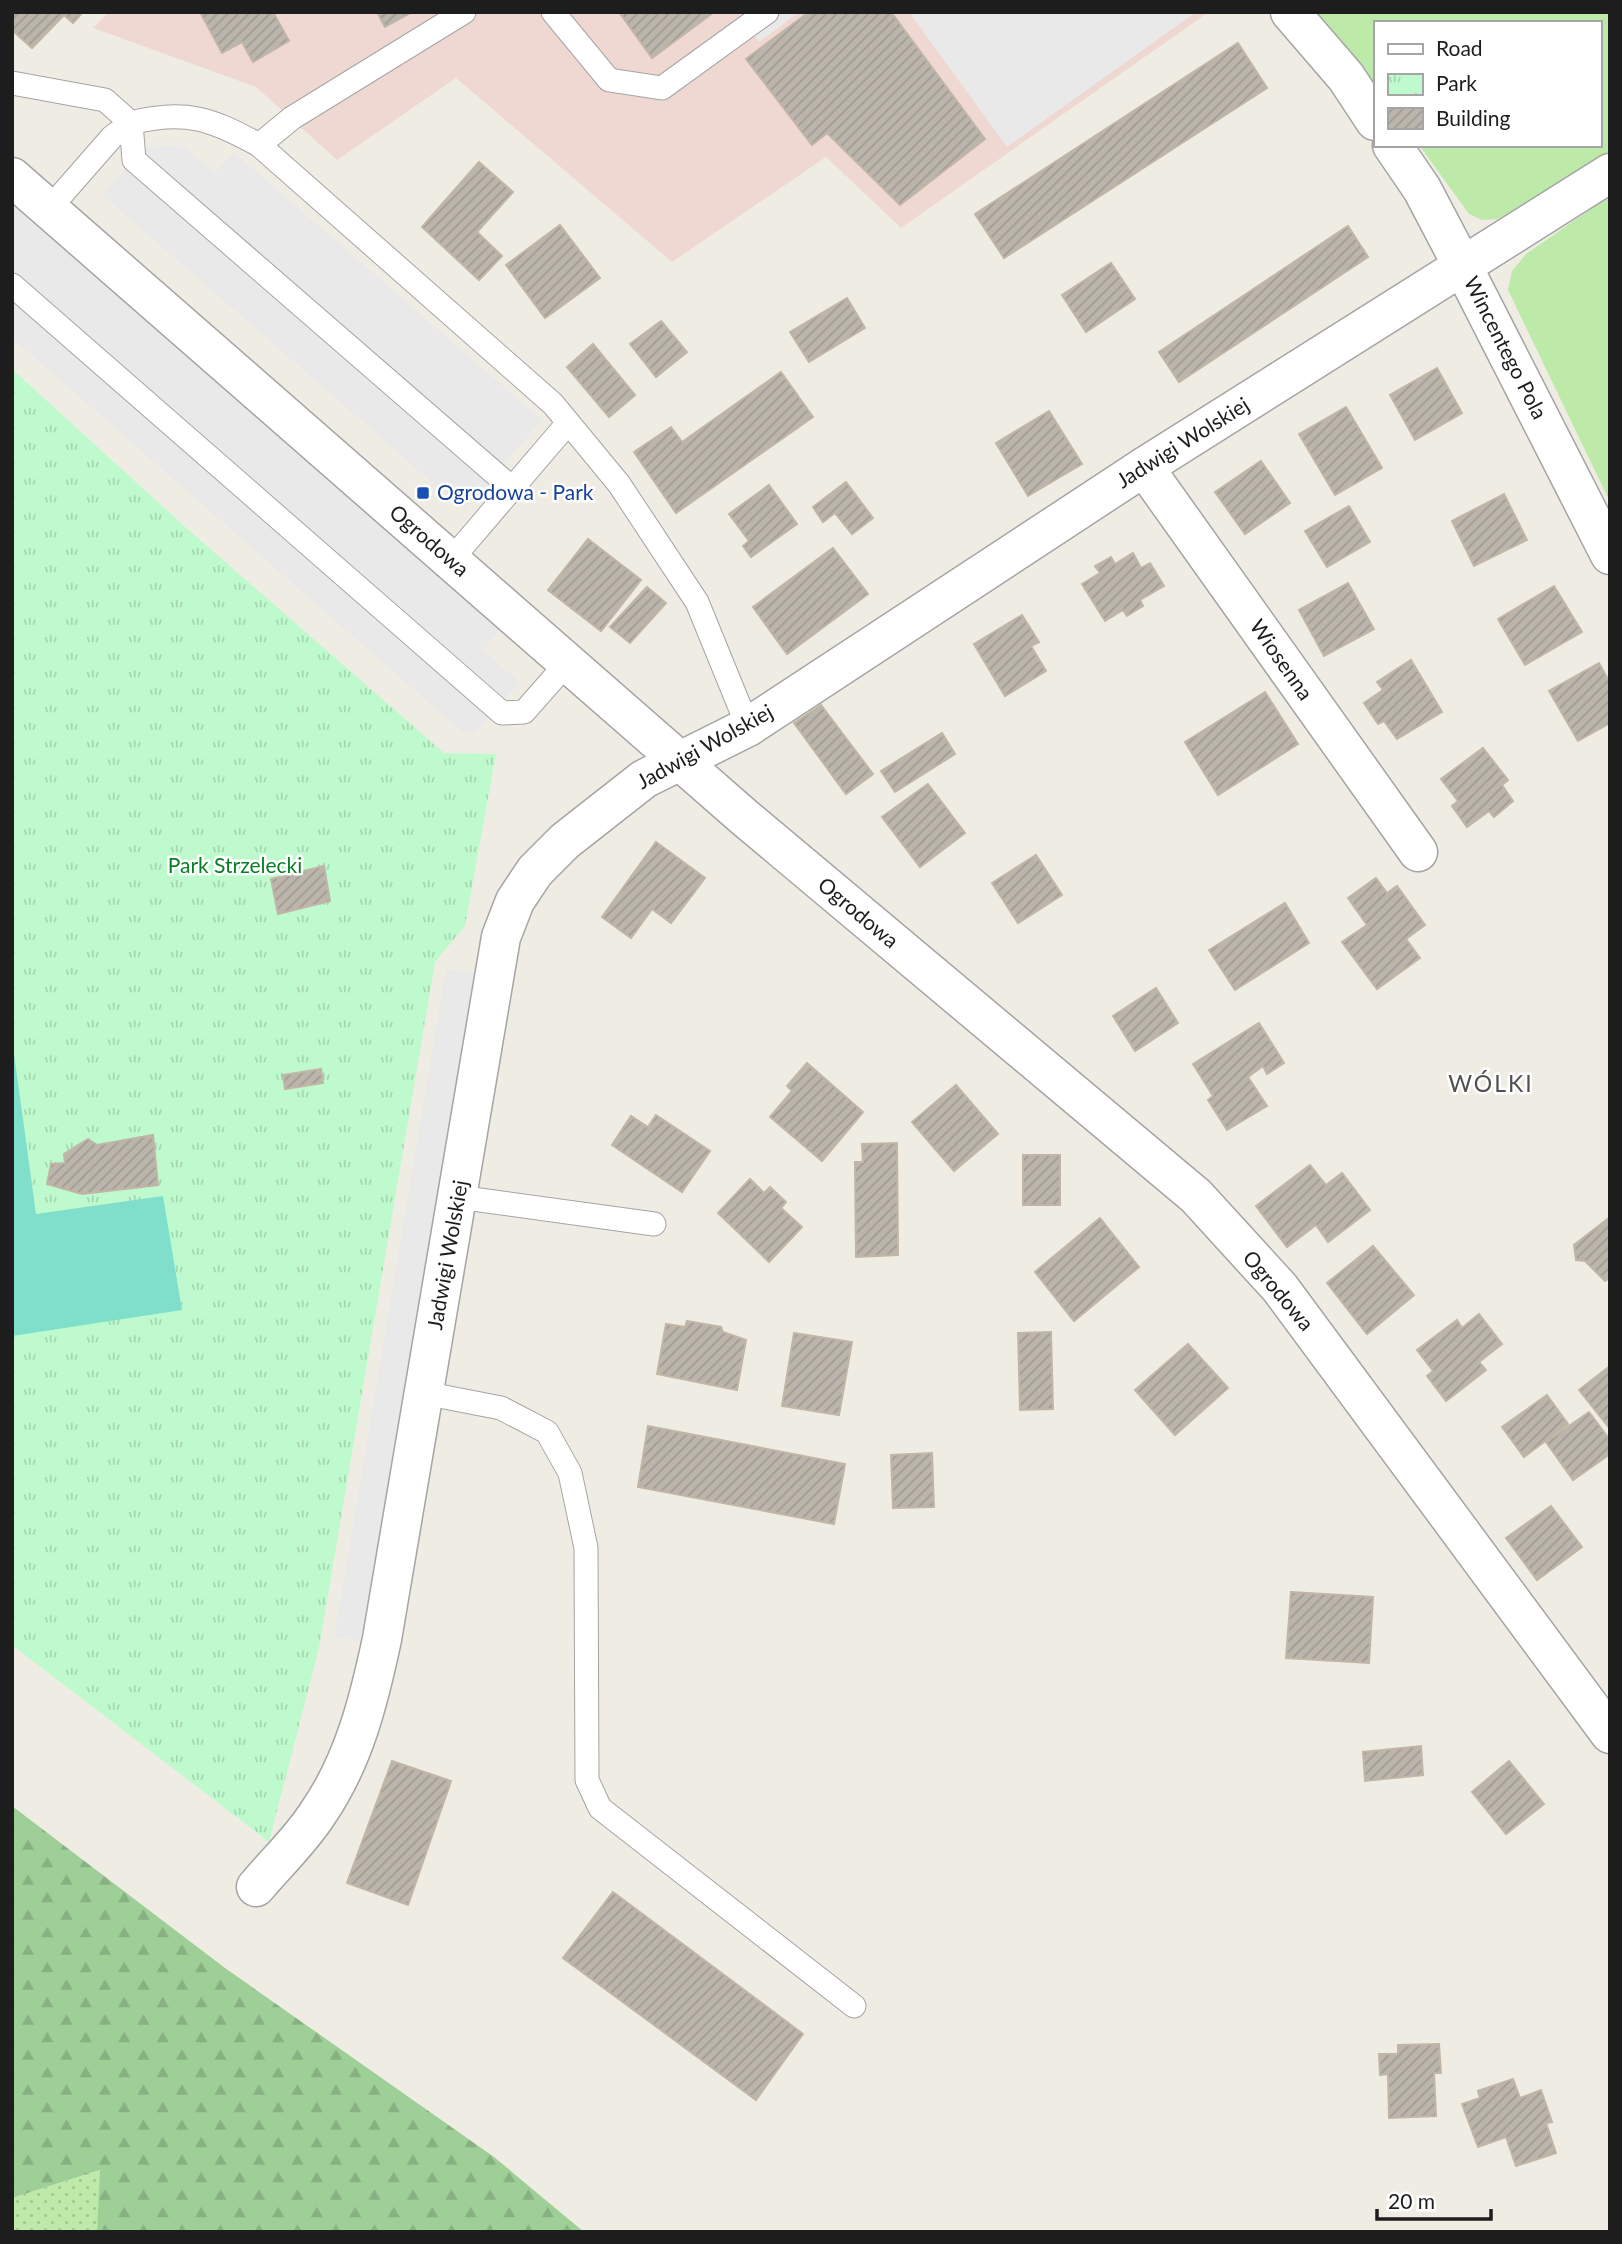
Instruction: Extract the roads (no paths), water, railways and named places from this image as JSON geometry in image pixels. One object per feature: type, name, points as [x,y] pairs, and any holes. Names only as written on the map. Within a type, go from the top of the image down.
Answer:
[{"type":"street","points":[[1290,12],[1346,78],[1374,120]]},
{"type":"street","name":"Wincentego Pola","points":[[1393,147],[1422,188],[1610,555]]},
{"type":"street","name":"Jadwigi Wolskiej","points":[[256,1887],[318,1814],[348,1760],[366,1707],[382,1639],[501,937],[515,901],[535,871],[565,841],[644,779],[748,727],[1144,467],[1610,173]]},
{"type":"street","name":"Ogrodowa","points":[[12,177],[681,762],[1196,1196],[1280,1288],[1610,1734]]},
{"type":"street","name":"Wiosenna","points":[[1144,467],[1418,852]]},
{"type":"lane","points":[[259,145],[292,118],[464,12]]},
{"type":"lane","points":[[553,12],[610,80],[662,88],[767,12]]},
{"type":"lane","points":[[12,83],[106,100],[131,123],[134,160],[513,489]]},
{"type":"lane","points":[[49,209],[112,137],[131,123],[162,115],[216,121],[259,145],[553,404],[619,484],[697,601],[748,727]]},
{"type":"lane","points":[[12,285],[502,713],[524,712],[568,662]]},
{"type":"lane","points":[[451,560],[568,423]]},
{"type":"lane","points":[[458,1197],[654,1224]]},
{"type":"lane","points":[[425,1393],[501,1408],[547,1432],[570,1473],[586,1548],[587,1780],[600,1808],[854,2006]]},
{"type":"place","name":"Ogrodowa - Park","points":[[423,493]]},
{"type":"district","name":"WÓLKI","points":[[1491,1084]]},
{"type":"park label","name":"Park Strzelecki","points":[[235,866]]}]
